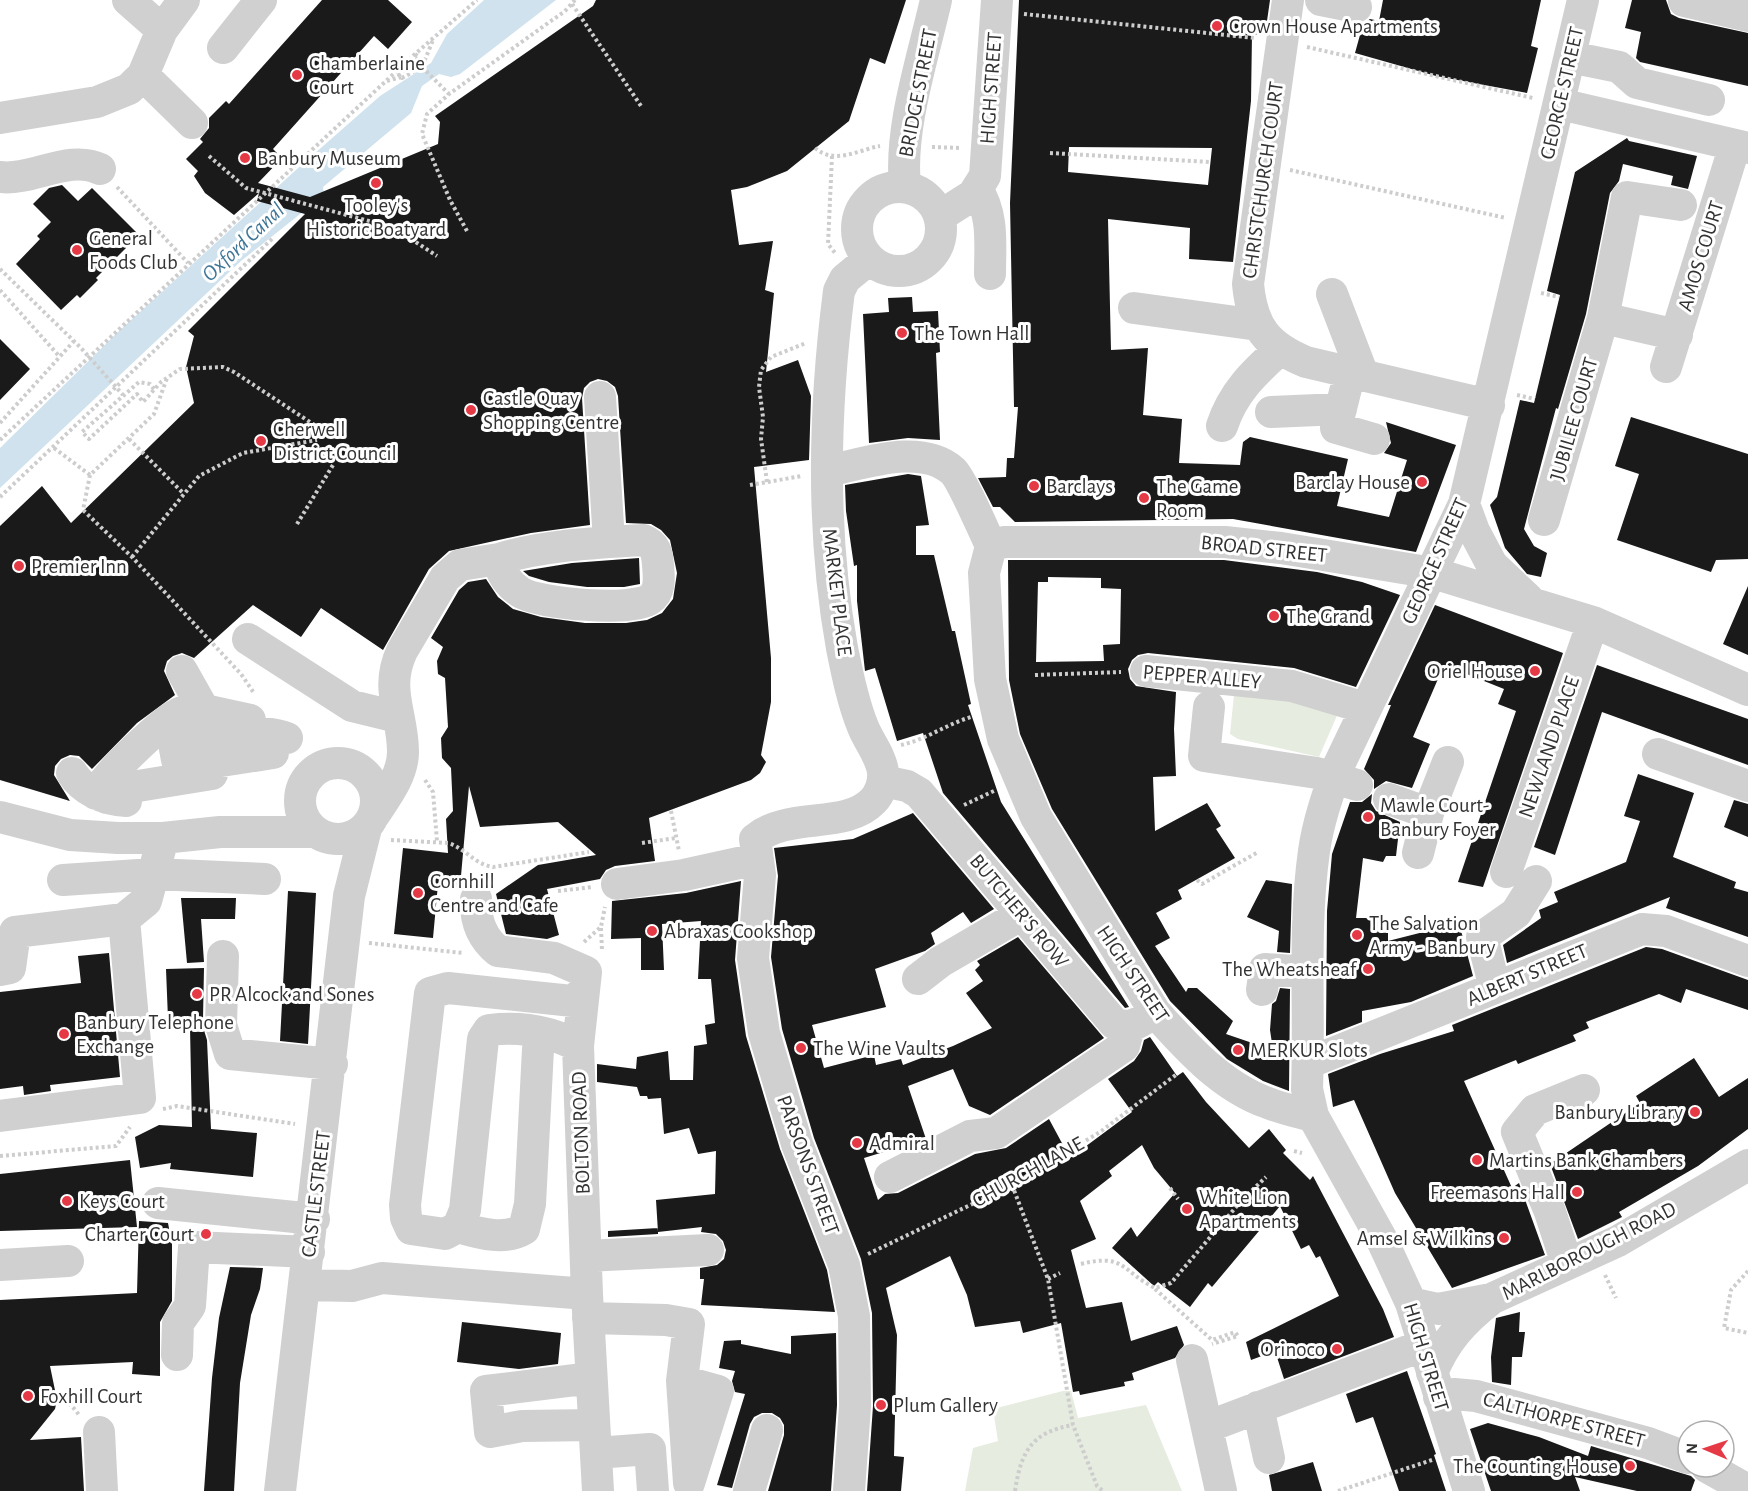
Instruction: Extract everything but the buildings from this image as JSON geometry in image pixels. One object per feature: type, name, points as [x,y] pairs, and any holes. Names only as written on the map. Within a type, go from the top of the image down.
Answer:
[{"type":"street","points":[[128,0],[162,30]]},
{"type":"street","points":[[0,118],[111,99],[129,89],[143,75],[162,30],[184,0]]},
{"type":"street","points":[[223,48],[261,0]]},
{"type":"street","name":"BRIDGE STREET","points":[[906,186],[903,162],[906,137],[936,0]]},
{"type":"street","name":"HIGH STREET","points":[[981,183],[997,0]]},
{"type":"street","name":"CHRISTCHURCH COURT","points":[[1288,0],[1248,284],[1250,302],[1258,325],[1280,349],[1306,362],[1489,405]]},
{"type":"street","points":[[1321,0],[1356,7]]},
{"type":"street","name":"GEORGE STREET","points":[[1313,1116],[1307,1089],[1310,892],[1314,850],[1322,810],[1345,781],[1365,708],[1433,573],[1464,504],[1532,224],[1583,0]]},
{"type":"street","points":[[1684,1],[1715,4],[1748,16]]},
{"type":"street","points":[[1570,57],[1619,67],[1637,83],[1709,100]]},
{"type":"street","points":[[143,75],[192,123]]},
{"type":"street","points":[[1560,104],[1742,146]]},
{"type":"street","name":"AMOS COURT","points":[[1666,367],[1742,146]]},
{"type":"street","points":[[0,177],[17,177],[78,165],[100,169]]},
{"type":"street","points":[[940,216],[960,205],[981,183]]},
{"type":"street","points":[[981,183],[990,222],[990,274]]},
{"type":"street","points":[[906,186],[924,194],[934,203],[940,216],[941,236],[936,250],[927,261],[903,271],[860,266],[857,230],[859,216],[866,203],[876,193],[887,188],[906,186]]},
{"type":"street","name":"JUBILEE COURT","points":[[1544,520],[1603,318],[1627,197],[1681,205]]},
{"type":"street","name":"MARKET PLACE","points":[[860,266],[839,291],[826,471],[828,516],[843,653],[862,726],[883,770],[883,781]]},
{"type":"street","points":[[1323,295],[1349,372],[1336,429],[1374,439]]},
{"type":"street","points":[[1134,308],[1258,325]]},
{"type":"street","points":[[1603,318],[1677,335]]},
{"type":"street","points":[[1222,426],[1227,410],[1242,385],[1280,349]]},
{"type":"street","points":[[600,397],[609,542]]},
{"type":"street","points":[[1271,412],[1341,409]]},
{"type":"street","points":[[826,471],[896,457],[929,458],[953,472],[991,546]]},
{"type":"street","name":"BROAD STREET","points":[[1464,504],[1474,531],[1492,565],[1532,602]]},
{"type":"street","points":[[0,817],[70,835],[118,838],[163,838],[219,832],[351,838],[375,829],[400,768],[403,751],[393,686],[396,664],[445,578],[460,565],[499,558],[609,542],[643,540],[654,547],[659,581],[651,599],[622,605],[541,601],[519,592],[513,586],[500,570],[499,558]]},
{"type":"street","name":"BROAD STREET","points":[[991,546],[1004,542],[1225,542],[1281,548],[1433,573],[1593,622],[1748,690]]},
{"type":"street","name":"HIGH STREET","points":[[991,546],[984,573],[990,679],[995,710],[1018,780],[1036,817],[1093,914],[1142,1019],[1202,1062],[1266,1103],[1313,1116],[1381,1238],[1411,1304],[1469,1491]]},
{"type":"street","name":"NEWLAND PLACE","points":[[1506,872],[1593,622]]},
{"type":"street","points":[[248,639],[352,706],[398,721]]},
{"type":"street","name":"PEPPER ALLEY","points":[[1146,671],[1292,686],[1365,708]]},
{"type":"street","points":[[210,712],[201,706],[187,678],[204,696],[263,706],[272,749]]},
{"type":"street","points":[[1209,706],[1204,756],[1345,781]]},
{"type":"street","points":[[102,796],[107,777],[172,717],[191,709],[210,712],[260,722],[272,749],[283,755],[295,768],[302,784],[300,799],[306,823],[321,835]]},
{"type":"street","points":[[358,770],[382,752],[398,721]]},
{"type":"street","points":[[72,773],[77,781],[102,796],[138,786],[220,772],[272,749],[314,759],[327,765],[350,765],[358,770],[369,779],[375,792],[375,829]]},
{"type":"street","points":[[1658,754],[1748,786]]},
{"type":"street","points":[[1418,853],[1428,813],[1448,762]]},
{"type":"street","points":[[219,832],[300,799],[307,778],[327,765]]},
{"type":"street","points":[[617,884],[684,875],[756,849],[776,825],[847,816],[873,801],[883,781]]},
{"type":"street","name":"BUTCHER'S ROW","points":[[883,781],[907,786],[919,793],[1114,1023],[1124,1028],[1142,1019]]},
{"type":"street","points":[[1389,799],[1428,813]]},
{"type":"street","name":"CASTLE STREET","points":[[349,896],[375,829]]},
{"type":"street","name":"CASTLE STREET","points":[[280,1491],[332,1064],[362,939],[344,873],[321,835]]},
{"type":"street","points":[[0,970],[10,968],[15,932],[124,919],[147,901],[163,838]]},
{"type":"street","name":"PARSONS STREET","points":[[756,849],[760,875],[753,958],[764,1033],[797,1144],[844,1265],[854,1316],[853,1464],[849,1491]]},
{"type":"street","points":[[63,880],[154,874],[265,879]]},
{"type":"street","points":[[1495,988],[1482,937],[1516,914],[1536,881]]},
{"type":"street","points":[[476,899],[476,910],[482,932],[498,951],[554,958],[582,1010]]},
{"type":"street","points":[[918,979],[940,962],[1022,914]]},
{"type":"street","points":[[0,1116],[140,1098],[124,919]]},
{"type":"street","name":"ALBERT STREET","points":[[1308,1063],[1642,929],[1666,931],[1748,961]]},
{"type":"street","points":[[223,956],[221,1025],[230,1054],[332,1064]]},
{"type":"street","points":[[1262,990],[1265,969],[1309,972]]},
{"type":"street","points":[[448,988],[582,1010],[558,1035],[509,1027],[489,1030],[483,1039],[465,1210],[458,1227],[445,1234],[411,1229],[406,1218],[430,993],[448,988]]},
{"type":"street","name":"BOLTON ROAD","points":[[582,1010],[586,1256],[598,1489]]},
{"type":"street","points":[[890,1177],[970,1136],[996,1133],[1124,1046],[1142,1019]]},
{"type":"street","points":[[458,1227],[486,1235],[514,1235],[524,1229],[530,1204],[538,1049]]},
{"type":"street","points":[[1567,1264],[1550,1212],[1517,1132],[1535,1110],[1584,1090]]},
{"type":"street","name":"MARLBOROUGH ROAD","points":[[1411,1304],[1438,1309],[1491,1299],[1618,1241],[1695,1196],[1738,1183]]},
{"type":"street","points":[[158,1203],[314,1219]]},
{"type":"street","points":[[177,1355],[178,1323],[190,1306],[194,1247],[308,1265],[352,1286],[382,1278],[588,1306],[689,1324],[682,1381]]},
{"type":"street","points":[[586,1256],[708,1250]]},
{"type":"street","points":[[0,1265],[68,1261]]},
{"type":"street","name":"MARLBOROUGH ROAD","points":[[1431,1372],[1442,1350],[1457,1329],[1491,1299]]},
{"type":"street","points":[[1192,1360],[1221,1491]]},
{"type":"street","name":"CALTHORPE STREET","points":[[1207,1427],[1258,1407],[1431,1372],[1454,1394],[1476,1396],[1648,1443],[1676,1454]]},
{"type":"street","points":[[591,1378],[486,1391],[490,1432],[522,1426],[650,1449],[653,1491]]},
{"type":"street","points":[[1258,1407],[1269,1458]]},
{"type":"street","points":[[749,1491],[767,1430]]},
{"type":"street","points":[[99,1432],[102,1491]]},
{"type":"path","points":[[0,440],[415,54],[477,0]]},
{"type":"path","points":[[467,231],[450,200],[422,135],[427,114],[449,94],[565,11],[574,2],[580,16],[641,106]]},
{"type":"path","points":[[386,81],[422,67],[433,40]]},
{"type":"path","points":[[400,77],[399,75],[418,57],[415,54]]},
{"type":"path","points":[[422,67],[449,94]]},
{"type":"path","points":[[1050,153],[1210,162]]},
{"type":"path","points":[[209,156],[246,188],[384,225],[405,235],[437,256]]},
{"type":"path","points":[[832,156],[828,244],[860,266]]},
{"type":"path","points":[[1265,165],[1532,224]]},
{"type":"path","points":[[100,169],[189,263]]},
{"type":"path","points":[[0,497],[273,238]]},
{"type":"path","points":[[0,268],[81,348],[123,395]]},
{"type":"path","points":[[0,291],[59,356]]},
{"type":"path","points":[[767,482],[761,439],[763,417],[759,387],[764,363],[783,350],[835,333]]},
{"type":"path","points":[[0,423],[74,341]]},
{"type":"path","points":[[154,389],[150,384],[139,382],[82,432],[89,439],[137,394],[143,402],[167,378],[186,368],[228,368],[319,428]]},
{"type":"path","points":[[167,378],[154,414],[90,475],[83,510],[132,557],[241,674],[263,706]]},
{"type":"path","points":[[129,439],[184,494]]},
{"type":"path","points":[[132,557],[199,476],[243,453],[317,440]]},
{"type":"path","points":[[54,448],[90,475]]},
{"type":"path","points":[[297,524],[333,465]]},
{"type":"path","points":[[750,485],[826,471]]},
{"type":"path","name":"PEPPER ALLEY","points":[[1035,675],[1146,671]]},
{"type":"path","points":[[874,750],[924,738],[945,725],[995,710]]},
{"type":"path","points":[[400,768],[431,785],[436,841]]},
{"type":"path","points":[[940,816],[1018,780]]},
{"type":"path","points":[[671,811],[684,875]]},
{"type":"path","points":[[375,829],[388,840],[436,841],[456,846],[481,865],[493,867],[589,852]]},
{"type":"path","points":[[642,843],[676,838]]},
{"type":"path","points":[[1197,879],[1202,884],[1258,852]]},
{"type":"path","points":[[558,891],[617,884]]},
{"type":"path","points":[[362,939],[468,954]]},
{"type":"path","name":"CHURCH LANE","points":[[844,1265],[1012,1185],[1100,1132],[1181,1071],[1202,1062]]},
{"type":"path","points":[[154,1110],[177,1106],[324,1128]]},
{"type":"path","points":[[0,1156],[116,1146],[135,1120]]},
{"type":"path","points":[[1081,1264],[1109,1260],[1121,1263],[1155,1288],[1163,1287],[1170,1283],[1266,1177]]},
{"type":"path","points":[[1012,1185],[1048,1279],[1073,1425],[1097,1486],[1103,1491]]},
{"type":"path","points":[[1170,1188],[1178,1199]]},
{"type":"path","points":[[1206,1225],[1215,1232]]},
{"type":"path","points":[[1748,1271],[1731,1290],[1724,1328],[1748,1334]]},
{"type":"path","points":[[1048,1279],[1060,1273]]},
{"type":"path","points":[[1015,1491],[1018,1472],[1035,1440],[1045,1432],[1073,1425]]},
{"type":"path","points":[[1338,1491],[1456,1453]]},
{"type":"shaded area","points":[[1235,685],[1342,704],[1319,757],[1238,739],[1230,734]]},
{"type":"shaded area","points":[[1071,1391],[1078,1418],[1146,1405],[1182,1491],[965,1491],[973,1448],[998,1441],[993,1409]]},
{"type":"water","name":"Oxford Canal","points":[[484,0],[556,0],[460,74],[451,77],[439,74],[422,86],[411,113],[323,187],[324,195],[241,261],[0,488],[0,448],[118,332],[297,169],[380,96],[431,63],[447,34]]},
{"type":"place","name":"Crown House Apartments","points":[[1217,26]]},
{"type":"place","name":"Chamberlaine Court","points":[[297,75]]},
{"type":"place","name":"Banbury Museum","points":[[245,158]]},
{"type":"place","name":"Tooley's Historic Boatyard","points":[[376,183]]},
{"type":"place","name":"General Foods Club","points":[[77,250]]},
{"type":"place","name":"The Town Hall","points":[[902,333]]},
{"type":"place","name":"Castle Quay Shopping Centre","points":[[471,410]]},
{"type":"place","name":"Cherwell District Council","points":[[261,441]]},
{"type":"place","name":"Barclay House","points":[[1422,482]]},
{"type":"place","name":"Barclays","points":[[1034,486]]},
{"type":"place","name":"The Game Room","points":[[1144,498]]},
{"type":"place","name":"Premier Inn","points":[[19,566]]},
{"type":"place","name":"The Grand","points":[[1274,616]]},
{"type":"place","name":"Oriel House","points":[[1535,671]]},
{"type":"place","name":"Mawle Court- Banbury Foyer","points":[[1368,817]]},
{"type":"place","name":"Cornhill Centre and Cafe","points":[[418,893]]},
{"type":"place","name":"Abraxas Cookshop","points":[[652,931]]},
{"type":"place","name":"The Salvation Army - Banbury","points":[[1357,935]]},
{"type":"place","name":"The Wheatsheaf","points":[[1368,969]]},
{"type":"place","name":"PR Alcock and Sones","points":[[197,994]]},
{"type":"place","name":"Banbury Telephone Exchange","points":[[64,1034]]},
{"type":"place","name":"The Wine Vaults","points":[[801,1048]]},
{"type":"place","name":"MERKUR Slots","points":[[1238,1050]]},
{"type":"place","name":"Banbury Library","points":[[1695,1112]]},
{"type":"place","name":"Admiral","points":[[857,1143]]},
{"type":"place","name":"Martins Bank Chambers","points":[[1477,1160]]},
{"type":"place","name":"Freemasons Hall","points":[[1577,1192]]},
{"type":"place","name":"Keys Court","points":[[67,1201]]},
{"type":"place","name":"White Lion Apartments","points":[[1187,1209]]},
{"type":"place","name":"Charter Court","points":[[206,1234]]},
{"type":"place","name":"Amsel & Wilkins","points":[[1504,1238]]},
{"type":"place","name":"Orinoco","points":[[1337,1349]]},
{"type":"place","name":"Foxhill Court","points":[[28,1396]]},
{"type":"place","name":"Plum Gallery","points":[[881,1405]]},
{"type":"place","name":"The Counting House","points":[[1630,1466]]}]
